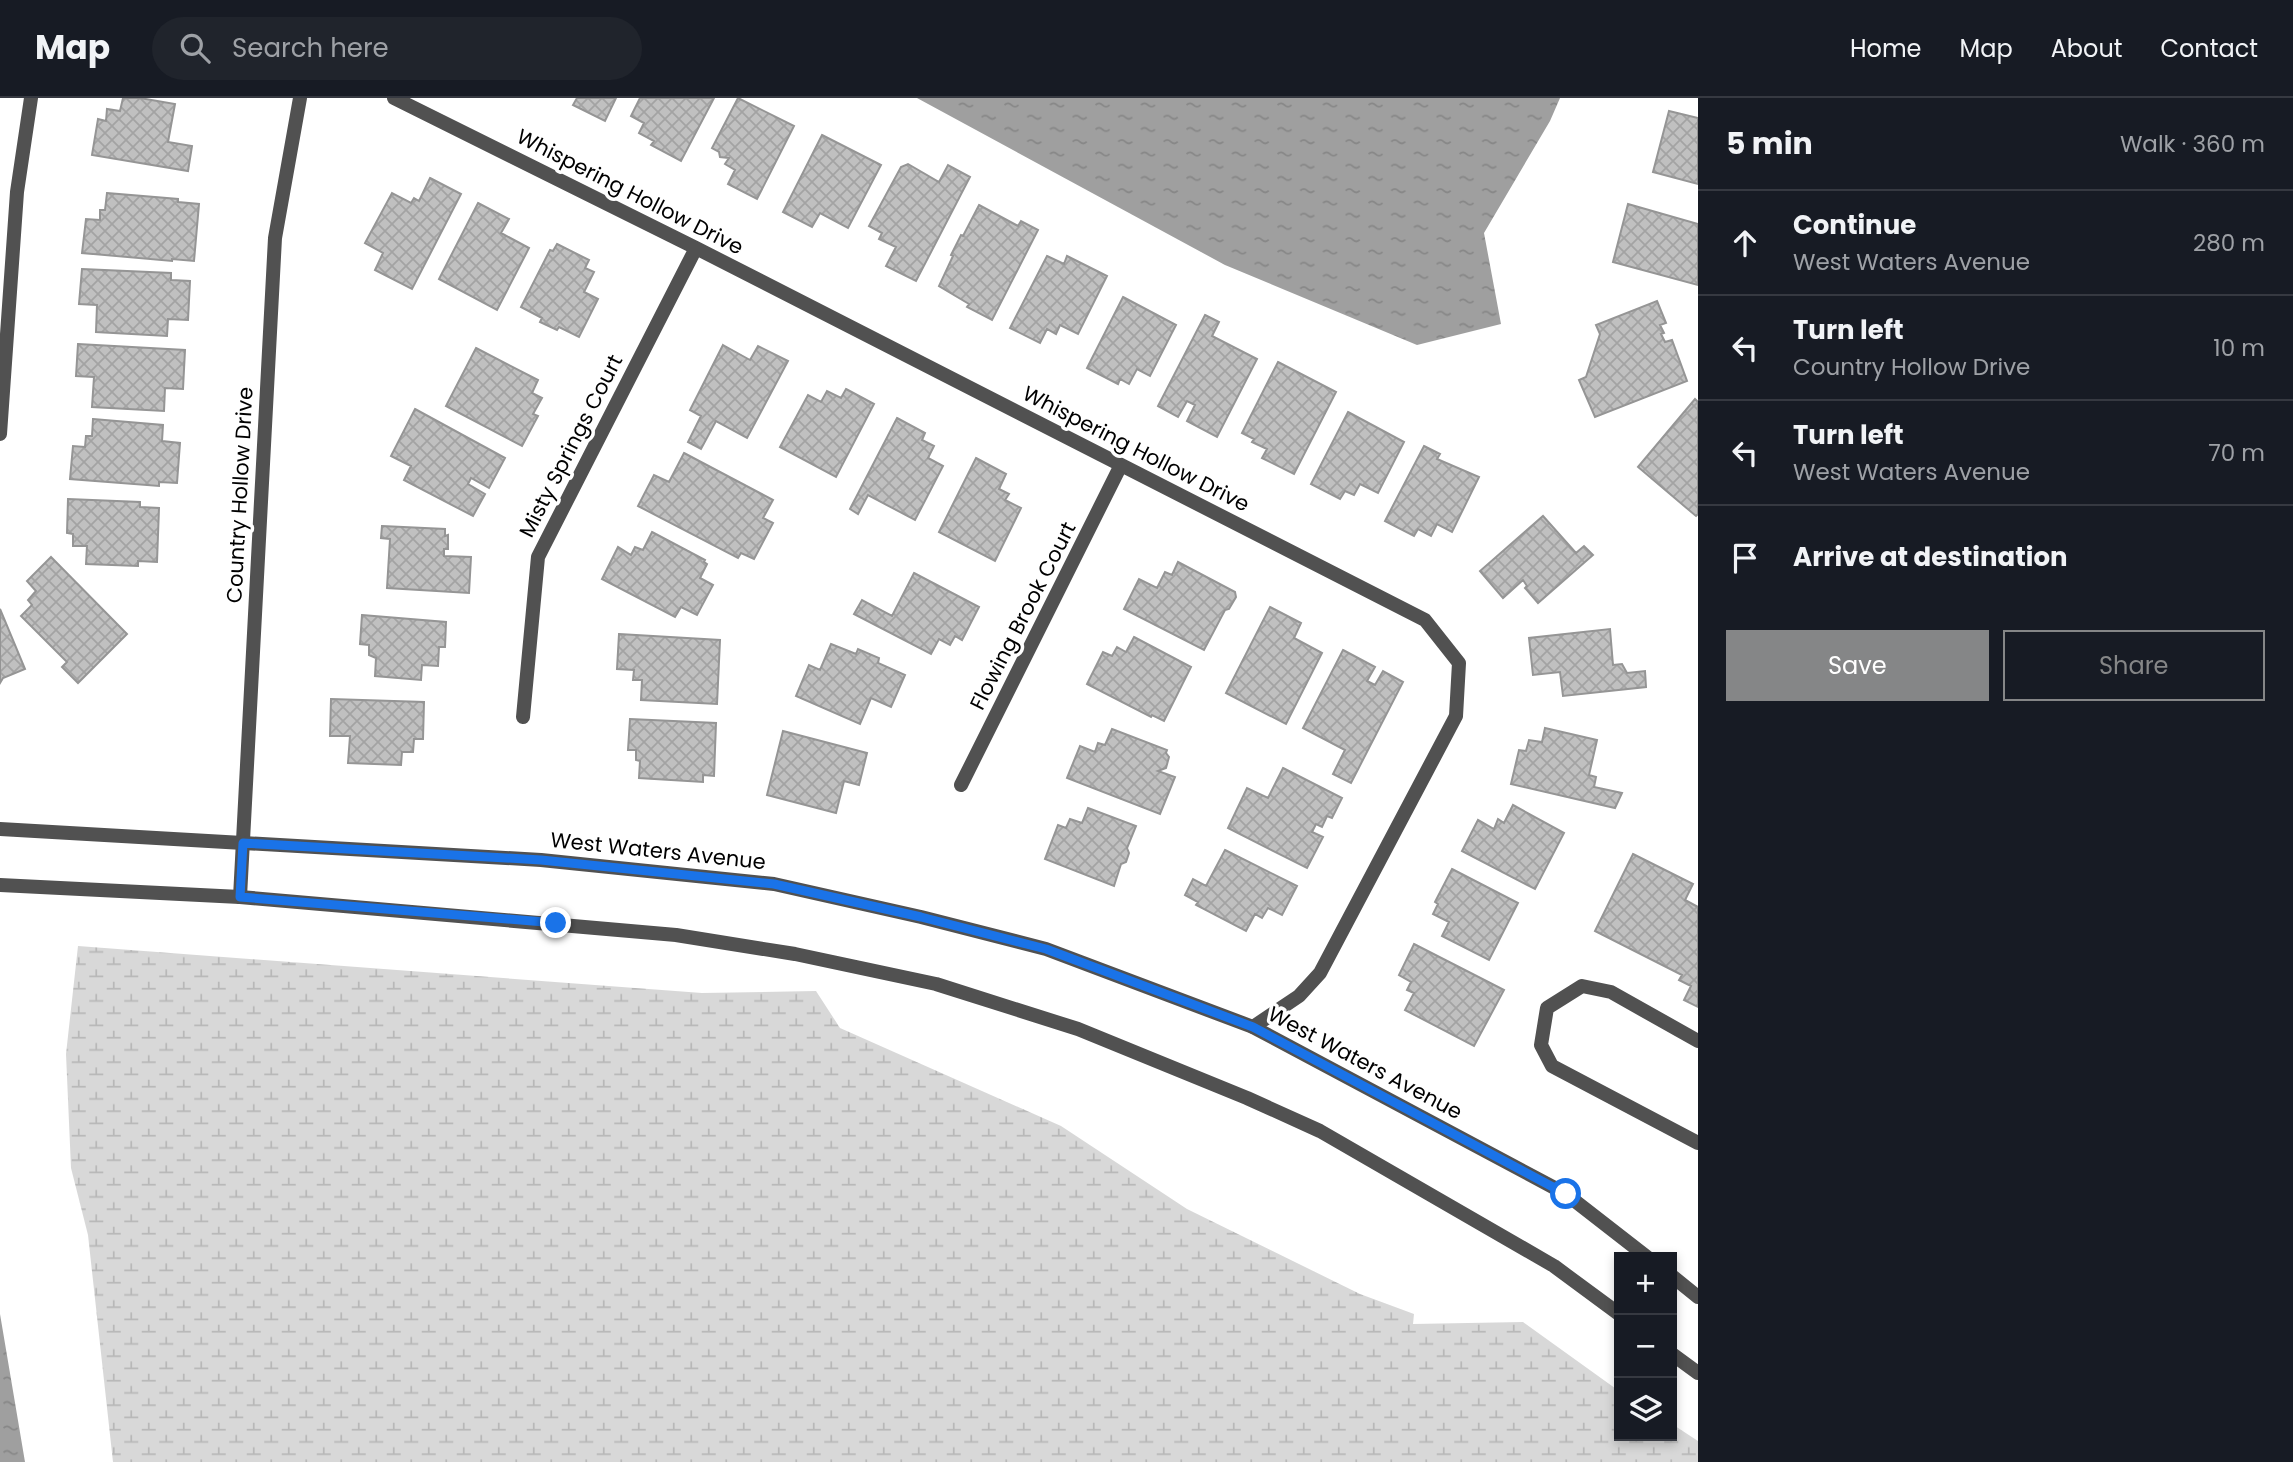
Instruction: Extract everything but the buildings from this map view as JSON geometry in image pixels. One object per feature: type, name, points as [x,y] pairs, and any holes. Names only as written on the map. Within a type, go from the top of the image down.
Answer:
[{"type":"street","points":[[0,434],[18,192],[31,98]]},
{"type":"street","name":"Country Hollow Drive","points":[[240,897],[275,238],[300,98]]},
{"type":"street","name":"Whispering Hollow Drive","points":[[394,98],[696,248],[1425,620],[1459,663],[1456,716],[1320,973],[1299,996],[1253,1027]]},
{"type":"street","name":"Misty Springs Court","points":[[523,717],[538,557],[696,248]]},
{"type":"street","name":"Flowing Brook Court","points":[[961,785],[1121,465]]},
{"type":"street","name":"West Waters Avenue","points":[[0,829],[541,860],[774,884],[1046,949],[1253,1027],[1566,1194],[1641,1252]]},
{"type":"street","points":[[0,884],[240,897],[676,935],[795,954],[936,984],[1078,1029],[1320,1131],[1554,1266],[1614,1310]]},
{"type":"street","points":[[1698,1041],[1611,992],[1582,986],[1548,1008],[1541,1045],[1552,1066],[1698,1143]]},
{"type":"street","points":[[1677,1280],[1698,1297]]},
{"type":"street","points":[[1677,1357],[1698,1373]]},
{"type":"green space","points":[[78,946],[702,993],[816,991],[840,1028],[1061,1126],[1187,1209],[1360,1294],[1414,1314],[1413,1324],[1523,1322],[1614,1387],[1614,1441],[1677,1441],[1677,1427],[1698,1441],[1698,1462],[113,1462],[88,1235],[71,1168],[66,1054]]},
{"type":"water","points":[[917,98],[1560,98],[1550,121],[1484,233],[1501,324],[1417,345],[1225,265]]},
{"type":"water","points":[[0,1314],[25,1462],[0,1462]]},
{"type":"route","points":[[556,923],[240,897],[243,843],[541,860],[774,884],[1046,949],[1253,1027],[1566,1194]]}]
